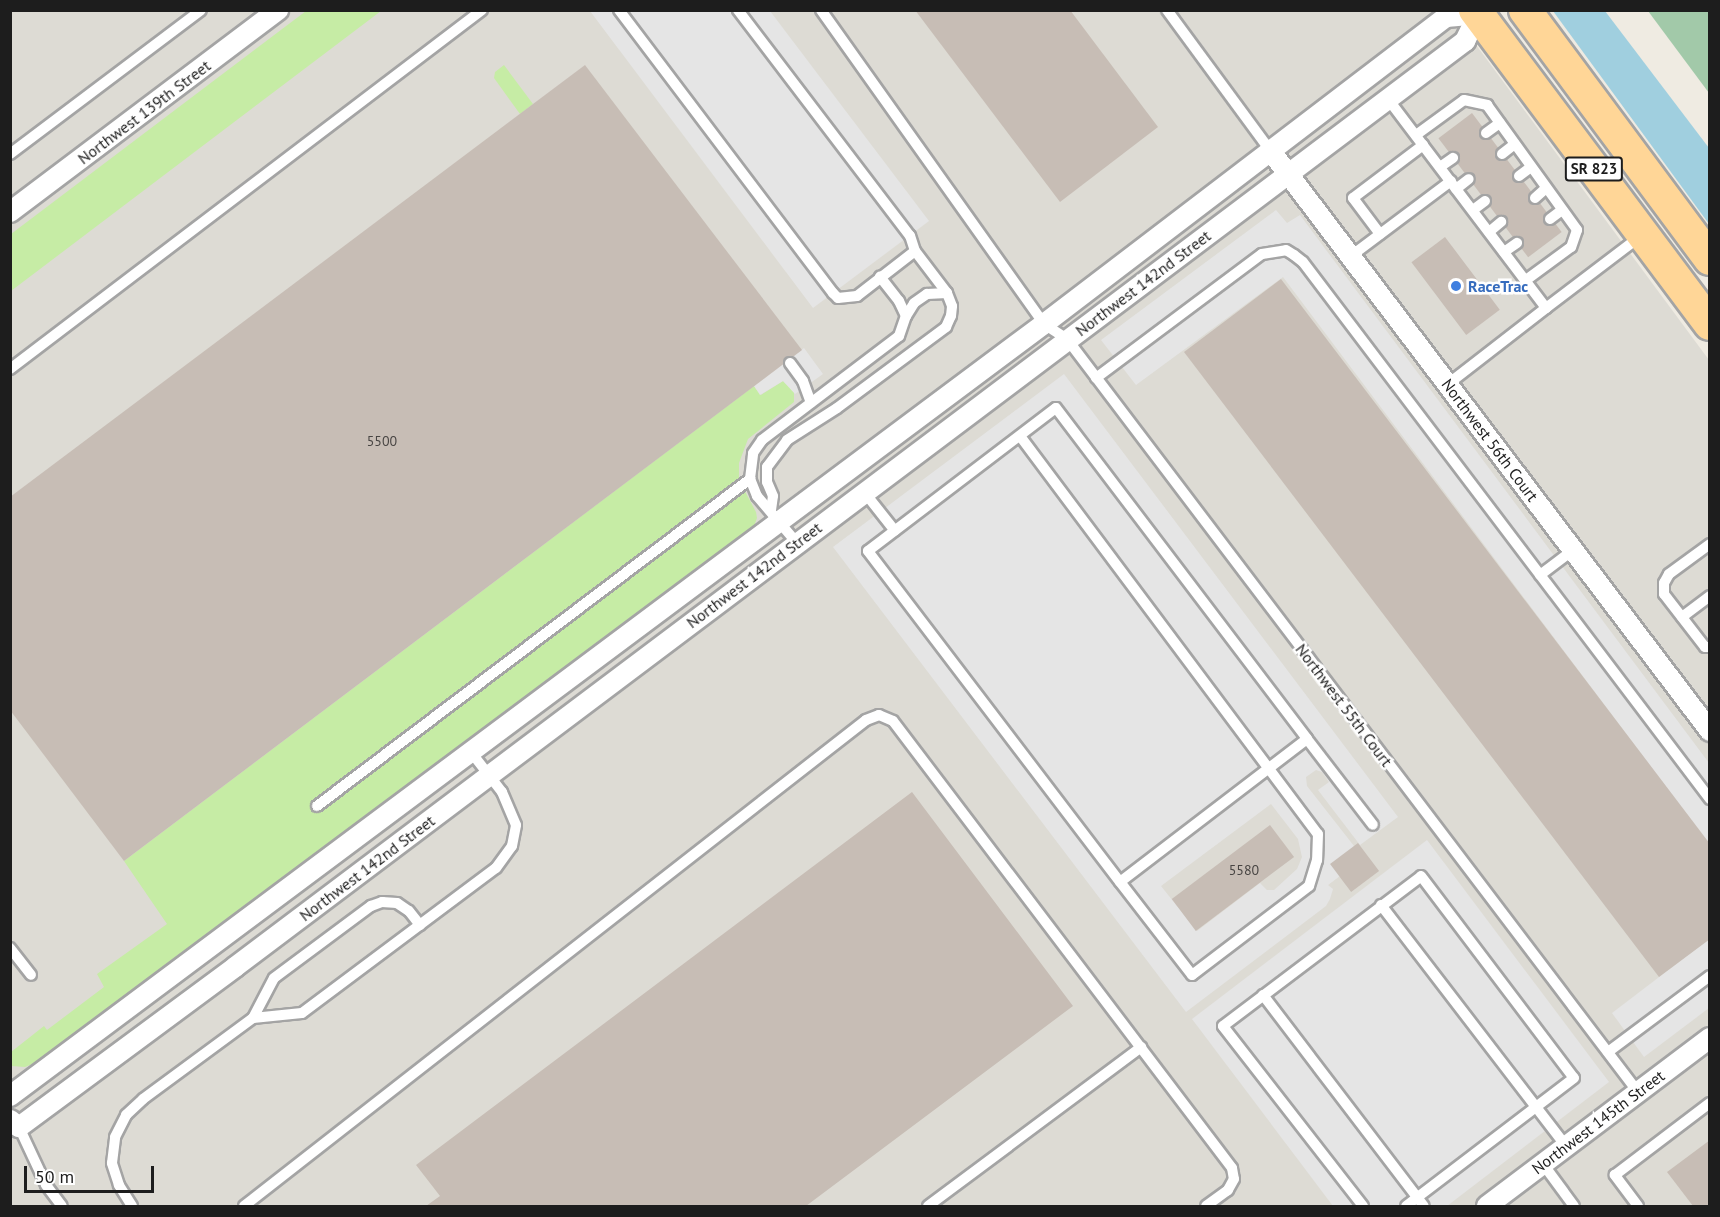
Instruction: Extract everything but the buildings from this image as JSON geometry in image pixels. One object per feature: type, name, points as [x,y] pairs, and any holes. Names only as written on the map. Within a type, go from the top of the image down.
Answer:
[{"type":"main road","name":"SR 823","points":[[1525,10],[1710,259]]},
{"type":"main road","name":"SR 823","points":[[1479,12],[1710,324]]},
{"type":"street","name":"Northwest 139th Street","points":[[10,212],[278,10]]},
{"type":"street","name":"Northwest 142nd Street","points":[[10,1096],[471,752],[775,515],[1044,324],[1446,17],[1479,12]]},
{"type":"street","name":"Northwest 142nd Street","points":[[15,1123],[490,775],[1465,41],[1479,12]]},
{"type":"street","name":"Northwest 56th Court","points":[[1270,150],[1708,727]]},
{"type":"street","name":"Northwest 145th Street","points":[[1487,1206],[1710,1038]]},
{"type":"lane","points":[[10,154],[201,10]]},
{"type":"lane","points":[[619,10],[838,298],[857,296],[915,251]]},
{"type":"lane","points":[[738,10],[910,236],[915,251],[947,293],[952,306],[951,316],[945,327],[837,408],[787,440],[775,454],[767,467],[767,482],[773,496],[775,515]]},
{"type":"lane","points":[[821,10],[1044,324]]},
{"type":"lane","points":[[1167,10],[1270,150]]},
{"type":"lane","points":[[10,369],[482,11]]},
{"type":"lane","points":[[1388,99],[1546,308]]},
{"type":"lane","points":[[1416,135],[1464,100],[1487,105],[1576,231],[1571,247],[1526,280]]},
{"type":"lane","points":[[1486,133],[1500,123]]},
{"type":"lane","points":[[1502,154],[1515,144]]},
{"type":"lane","points":[[1380,234],[1353,198],[1423,145]]},
{"type":"lane","points":[[1440,167],[1453,158]]},
{"type":"lane","points":[[1519,176],[1532,167]]},
{"type":"lane","points":[[1351,256],[1453,185],[1469,179]]},
{"type":"lane","points":[[1534,198],[1546,188]]},
{"type":"lane","points":[[1473,210],[1485,201]]},
{"type":"lane","points":[[1550,219],[1562,210]]},
{"type":"lane","points":[[1489,232],[1501,222]]},
{"type":"lane","points":[[1448,384],[1643,234]]},
{"type":"lane","points":[[1504,252],[1516,243]]},
{"type":"lane","points":[[1096,378],[1262,254],[1286,250],[1303,262],[1710,799]]},
{"type":"lane","points":[[880,278],[899,301],[906,316]]},
{"type":"lane","points":[[797,543],[775,515],[761,503],[750,479],[753,453],[762,440],[899,336],[906,316],[914,303],[927,294],[947,293]]},
{"type":"lane","name":"Northwest 55th Court","points":[[1044,324],[1068,339],[1638,1092]]},
{"type":"lane","points":[[789,363],[803,381],[811,403]]},
{"type":"lane","points":[[1020,436],[1318,834],[1317,860],[1309,886],[1192,975],[868,551],[1056,408],[1373,825]]},
{"type":"lane","points":[[317,806],[750,479]]},
{"type":"lane","points":[[865,493],[895,531]]},
{"type":"lane","points":[[1710,544],[1669,574],[1664,583],[1664,594],[1705,647],[1710,647]]},
{"type":"lane","points":[[1540,575],[1573,550]]},
{"type":"lane","points":[[1682,617],[1710,596]]},
{"type":"lane","points":[[244,1206],[866,720],[879,715],[893,721],[1232,1168],[1234,1179],[1228,1190],[1206,1206]]},
{"type":"lane","points":[[1120,882],[1307,739]]},
{"type":"lane","points":[[254,1018],[302,1013],[496,868],[512,846],[516,825],[511,808],[490,775],[471,752]]},
{"type":"lane","points":[[1364,1206],[1223,1026],[1420,876],[1574,1078],[1421,1202],[1406,1206]]},
{"type":"lane","points":[[132,1206],[119,1185],[112,1163],[115,1137],[126,1115],[143,1099],[254,1018],[274,978],[371,906],[382,902],[397,903],[409,911],[420,925]]},
{"type":"lane","points":[[1381,905],[1566,1146]]},
{"type":"lane","points":[[10,948],[31,975]]},
{"type":"lane","points":[[1608,1052],[1710,976]]},
{"type":"lane","points":[[1263,995],[1421,1202]]},
{"type":"lane","points":[[928,1206],[1141,1047]]},
{"type":"lane","points":[[1638,1206],[1615,1175],[1710,1103]]},
{"type":"lane","points":[[15,1123],[46,1185],[62,1206]]},
{"type":"lane","points":[[1543,1164],[1574,1206]]},
{"type":"shaded area","points":[[10,11],[1451,11],[1709,360],[1709,1206],[11,1206]]},
{"type":"shaded area","points":[[590,11],[770,11],[929,221],[813,308]]},
{"type":"shaded area","points":[[1276,210],[1287,223],[1300,215],[1709,763],[1709,844],[1283,277],[1136,385],[1101,340]]},
{"type":"shaded area","points":[[804,348],[823,374],[795,394],[783,381],[760,395],[754,386]]},
{"type":"shaded area","points":[[1064,374],[1398,817],[1360,845],[1318,790],[1329,782],[1322,772],[1316,770],[1306,777],[1307,786],[1354,846],[1340,876],[1328,885],[1333,889],[1330,899],[1326,906],[1186,1012],[833,547]],"holes":[[[1271,804],[1298,839],[1302,857],[1297,869],[1274,890],[1267,890],[1260,883],[1197,931],[1161,886]]]},
{"type":"shaded area","points":[[1427,840],[1609,1082],[1447,1206],[1333,1206],[1192,1019]]},
{"type":"shaded area","points":[[1709,939],[1709,1008],[1644,1057],[1612,1013]]},
{"type":"green space","points":[[306,11],[381,11],[11,291],[11,234]]},
{"type":"green space","points":[[1648,11],[1709,11],[1709,93]]},
{"type":"green space","points":[[504,65],[533,104],[520,114],[494,78],[495,72]]},
{"type":"green space","points":[[783,381],[794,391],[794,402],[748,439],[739,463],[739,480],[756,512],[757,518],[753,529],[50,1057],[25,1067],[11,1066],[11,1052],[44,1026],[47,1030],[104,987],[97,974],[167,924],[124,861],[754,386],[761,395]]},
{"type":"water","points":[[1553,11],[1605,11],[1709,148],[1709,224]]},
{"type":"place","name":"RaceTrac","points":[[1456,286]]}]
